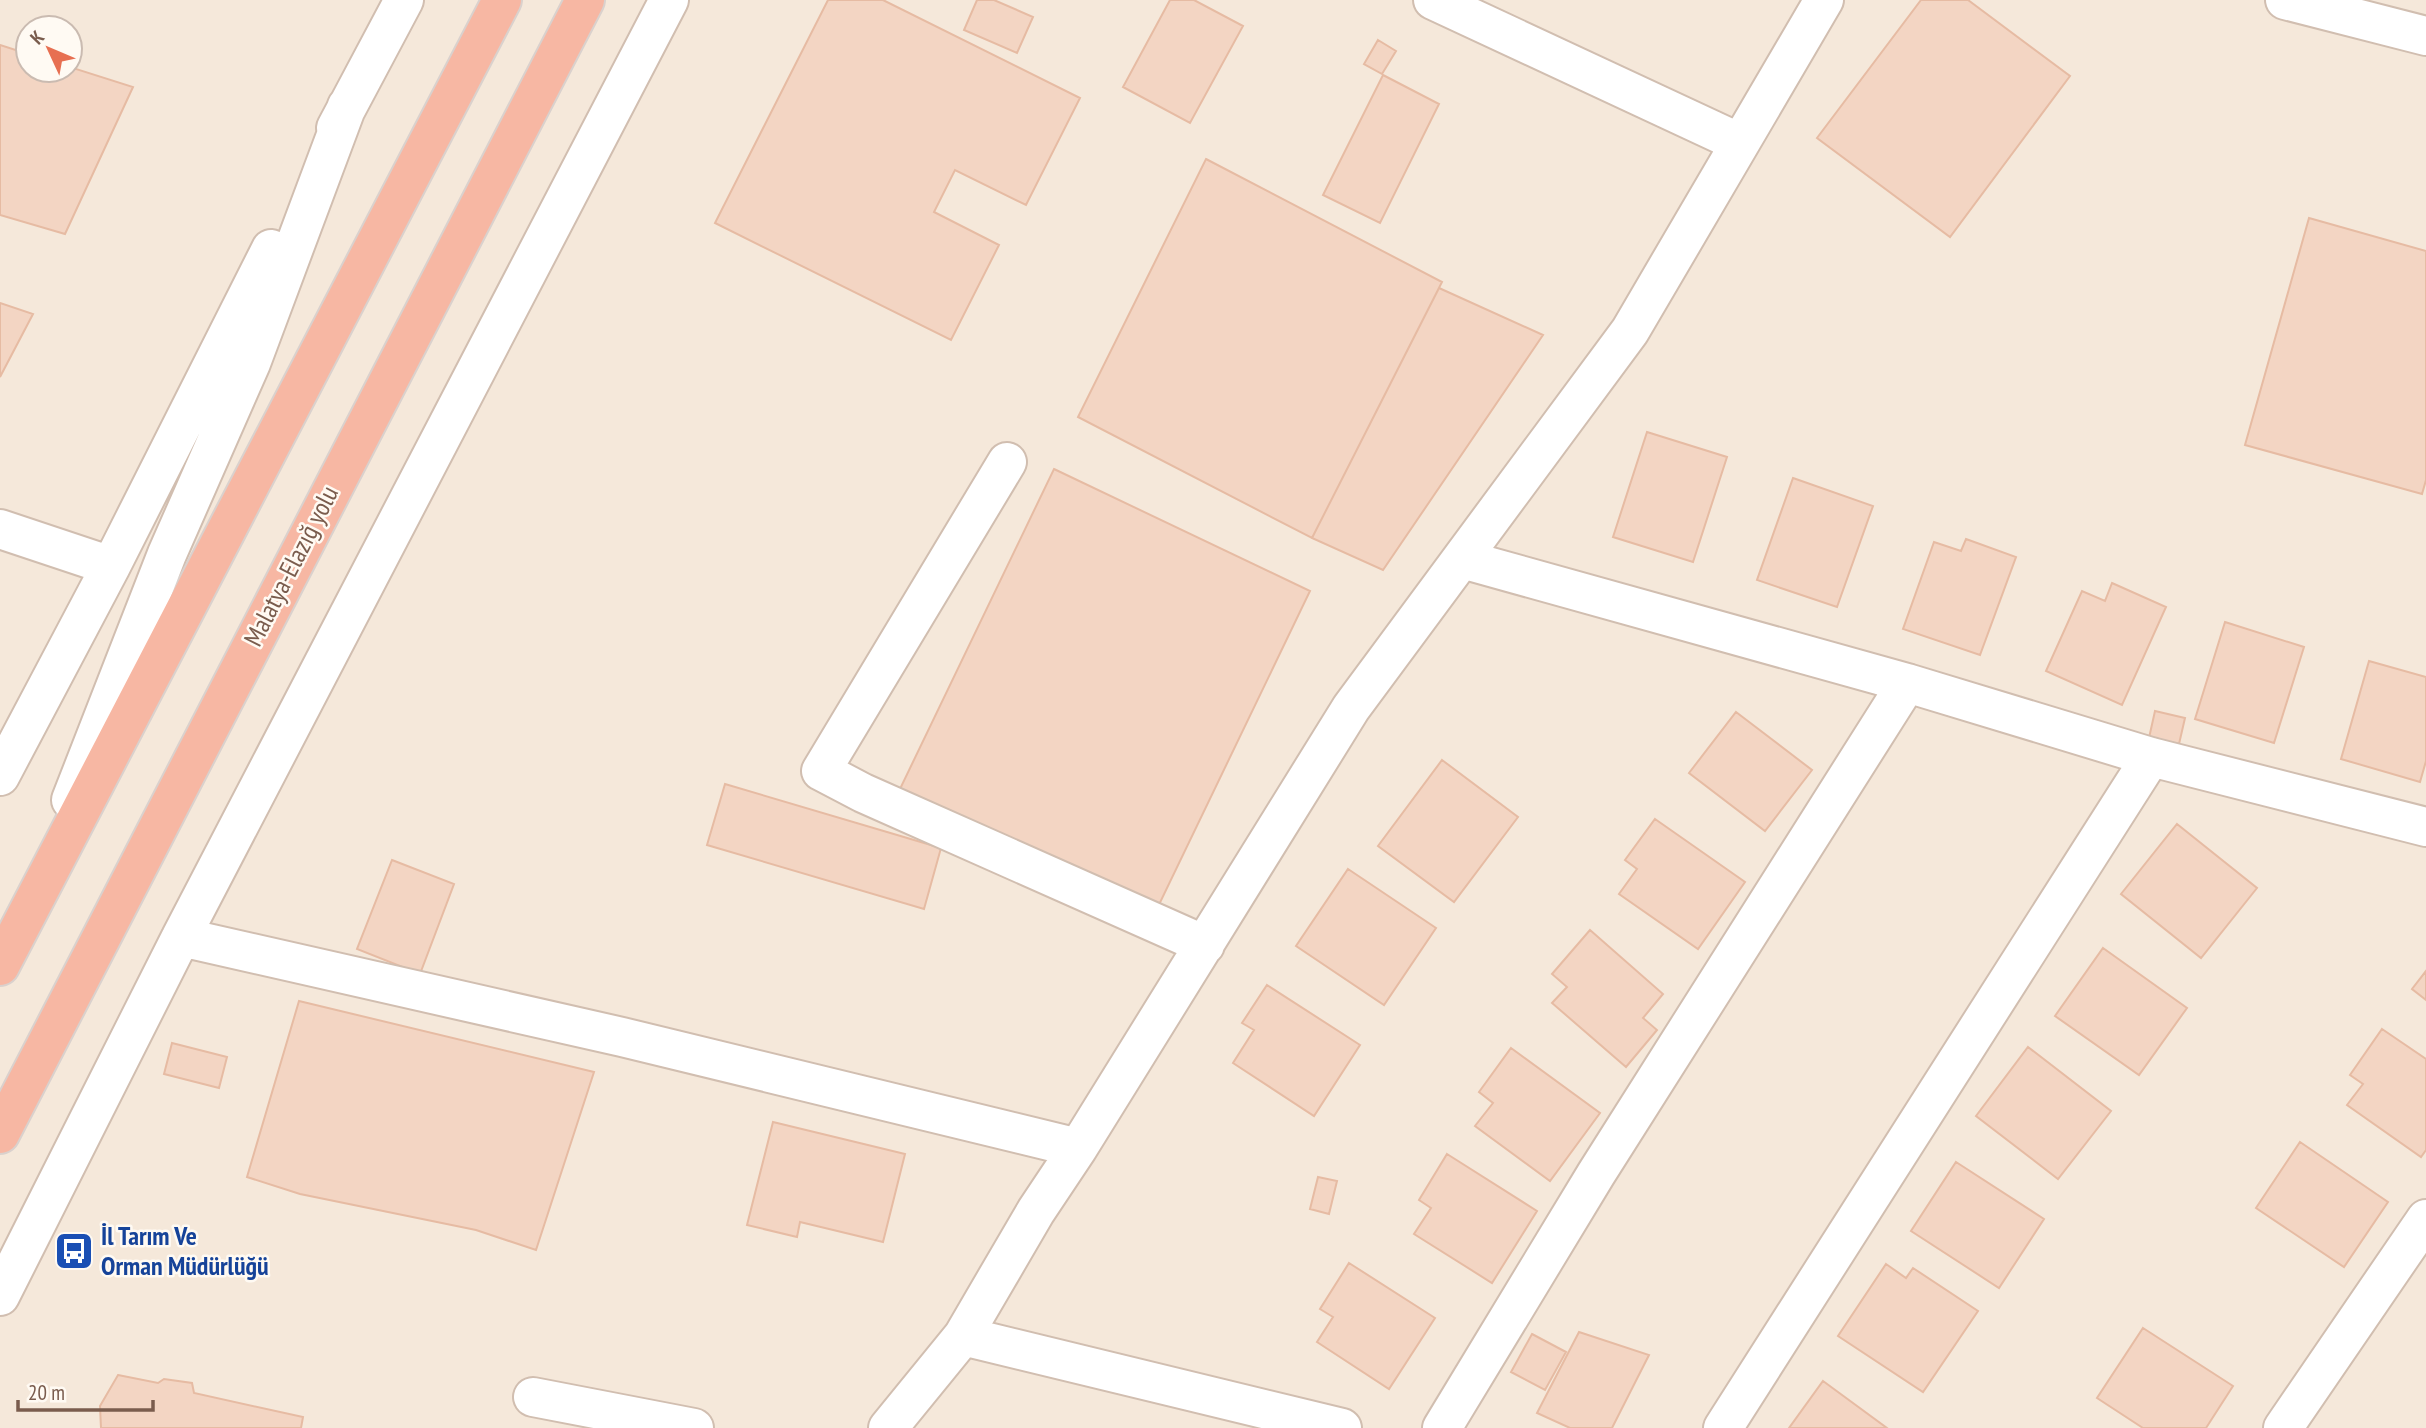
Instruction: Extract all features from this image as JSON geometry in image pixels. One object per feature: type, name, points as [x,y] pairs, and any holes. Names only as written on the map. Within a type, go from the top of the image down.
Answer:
[{"type":"highway","points":[[0,965],[502,0]]},
{"type":"highway","name":"Malatya-Elazığ yolu","points":[[0,1134],[584,0]]},
{"type":"street","points":[[0,776],[111,566],[270,251],[404,0]]},
{"type":"street","points":[[0,1296],[181,937],[669,0]]},
{"type":"street","points":[[1433,0],[1740,143]]},
{"type":"street","points":[[888,1428],[963,1336],[1036,1211],[1079,1148],[1351,708],[1630,331],[1824,0]]},
{"type":"street","points":[[2285,0],[2426,36]]},
{"type":"street","points":[[23,922],[167,555],[251,363],[347,106]]},
{"type":"street","points":[[1007,462],[821,771],[863,793],[1205,945]]},
{"type":"street","points":[[0,529],[111,566]]},
{"type":"street","points":[[1462,559],[1907,683],[2151,757],[2426,827]]},
{"type":"street","points":[[1442,1428],[1596,1174],[1907,683]]},
{"type":"street","points":[[1723,1428],[2151,757]]},
{"type":"street","points":[[181,937],[609,1034],[1079,1148]]},
{"type":"street","points":[[2283,1428],[2426,1219]]},
{"type":"street","points":[[963,1336],[1342,1428]]},
{"type":"street","points":[[533,1397],[694,1428]]},
{"type":"shaded area","points":[[0,0],[2426,0],[2426,1428],[0,1428]]},
{"type":"building","points":[[828,0],[883,0],[1080,98],[1026,205],[955,170],[934,212],[999,245],[951,340],[715,223]]},
{"type":"building","points":[[977,0],[994,0],[1033,17],[1017,53],[964,30]]},
{"type":"building","points":[[1170,0],[1194,0],[1243,26],[1190,123],[1123,87]]},
{"type":"building","points":[[1921,0],[1968,0],[2070,76],[1950,237],[1817,138]]},
{"type":"building","points":[[1378,40],[1396,51],[1382,74],[1364,64]]},
{"type":"building","points":[[0,45],[14,50],[14,84],[84,84],[84,71],[133,87],[65,234],[0,215]]},
{"type":"building","points":[[1383,75],[1439,104],[1380,223],[1323,195]]},
{"type":"building","points":[[1206,159],[1442,282],[1312,538],[1078,417]]},
{"type":"building","points":[[2309,218],[2426,251],[2426,480],[2422,494],[2245,445]]},
{"type":"building","points":[[1439,288],[1543,335],[1383,570],[1312,538]]},
{"type":"building","points":[[0,303],[33,314],[0,377]]},
{"type":"building","points":[[1647,432],[1727,457],[1693,562],[1613,537]]},
{"type":"building","points":[[1054,469],[1310,591],[1155,913],[899,791]]},
{"type":"building","points":[[1793,478],[1873,506],[1837,607],[1757,580]]},
{"type":"building","points":[[1966,539],[2016,557],[1980,655],[1903,629],[1934,542],[1961,551]]},
{"type":"building","points":[[2112,583],[2166,607],[2122,705],[2046,671],[2082,591],[2105,601]]},
{"type":"building","points":[[2225,622],[2304,647],[2274,743],[2195,719]]},
{"type":"building","points":[[2369,661],[2426,677],[2426,761],[2420,782],[2341,759]]},
{"type":"building","points":[[2155,711],[2185,718],[2179,744],[2149,738]]},
{"type":"building","points":[[1736,712],[1812,770],[1765,831],[1689,773]]},
{"type":"building","points":[[1442,760],[1518,817],[1454,902],[1378,846]]},
{"type":"building","points":[[725,784],[941,848],[924,909],[707,845]]},
{"type":"building","points":[[1655,819],[1745,882],[1698,949],[1619,894],[1637,869],[1625,860]]},
{"type":"building","points":[[2177,824],[2257,888],[2201,958],[2121,894]]},
{"type":"building","points":[[392,860],[454,884],[420,974],[357,949]]},
{"type":"building","points":[[1348,869],[1436,928],[1384,1005],[1296,946]]},
{"type":"building","points":[[1590,930],[1663,994],[1643,1018],[1657,1030],[1626,1067],[1552,1003],[1567,987],[1552,974]]},
{"type":"building","points":[[2103,948],[2187,1008],[2139,1075],[2055,1016]]},
{"type":"building","points":[[2426,971],[2426,1000],[2412,989]]},
{"type":"building","points":[[1267,985],[1360,1045],[1314,1116],[1233,1063],[1254,1030],[1242,1023]]},
{"type":"building","points":[[299,1001],[594,1072],[536,1250],[476,1230],[300,1194],[247,1177]]},
{"type":"building","points":[[2382,1029],[2426,1059],[2426,1150],[2421,1157],[2347,1105],[2363,1084],[2350,1075]]},
{"type":"building","points":[[172,1043],[227,1057],[219,1088],[164,1074]]},
{"type":"building","points":[[2028,1047],[2111,1111],[2058,1179],[1976,1116]]},
{"type":"building","points":[[1511,1048],[1600,1113],[1550,1181],[1475,1126],[1493,1103],[1479,1092]]},
{"type":"building","points":[[773,1122],[905,1154],[883,1242],[800,1222],[797,1237],[747,1225]]},
{"type":"building","points":[[2300,1142],[2388,1202],[2344,1267],[2256,1208]]},
{"type":"building","points":[[1447,1154],[1537,1211],[1492,1283],[1414,1234],[1431,1208],[1419,1200]]},
{"type":"building","points":[[1956,1162],[2044,1219],[1999,1288],[1911,1231]]},
{"type":"building","points":[[1318,1177],[1337,1181],[1329,1214],[1310,1209]]},
{"type":"building","points":[[1349,1263],[1435,1318],[1389,1389],[1317,1342],[1333,1317],[1320,1309]]},
{"type":"building","points":[[1886,1264],[1906,1278],[1913,1268],[1978,1311],[1923,1392],[1838,1336]]},
{"type":"building","points":[[2143,1328],[2233,1386],[2206,1428],[2143,1428],[2097,1398]]},
{"type":"building","points":[[1579,1332],[1649,1355],[1612,1428],[1570,1428],[1537,1413]]},
{"type":"building","points":[[1532,1334],[1566,1352],[1545,1390],[1511,1372]]},
{"type":"building","points":[[118,1375],[158,1383],[164,1379],[192,1383],[194,1393],[303,1417],[301,1428],[101,1428],[100,1406]]},
{"type":"building","points":[[1823,1381],[1887,1428],[1789,1428]]},
{"type":"place","name":"İl Tarım Ve Orman Müdürlüğü","points":[[74,1251]]}]
